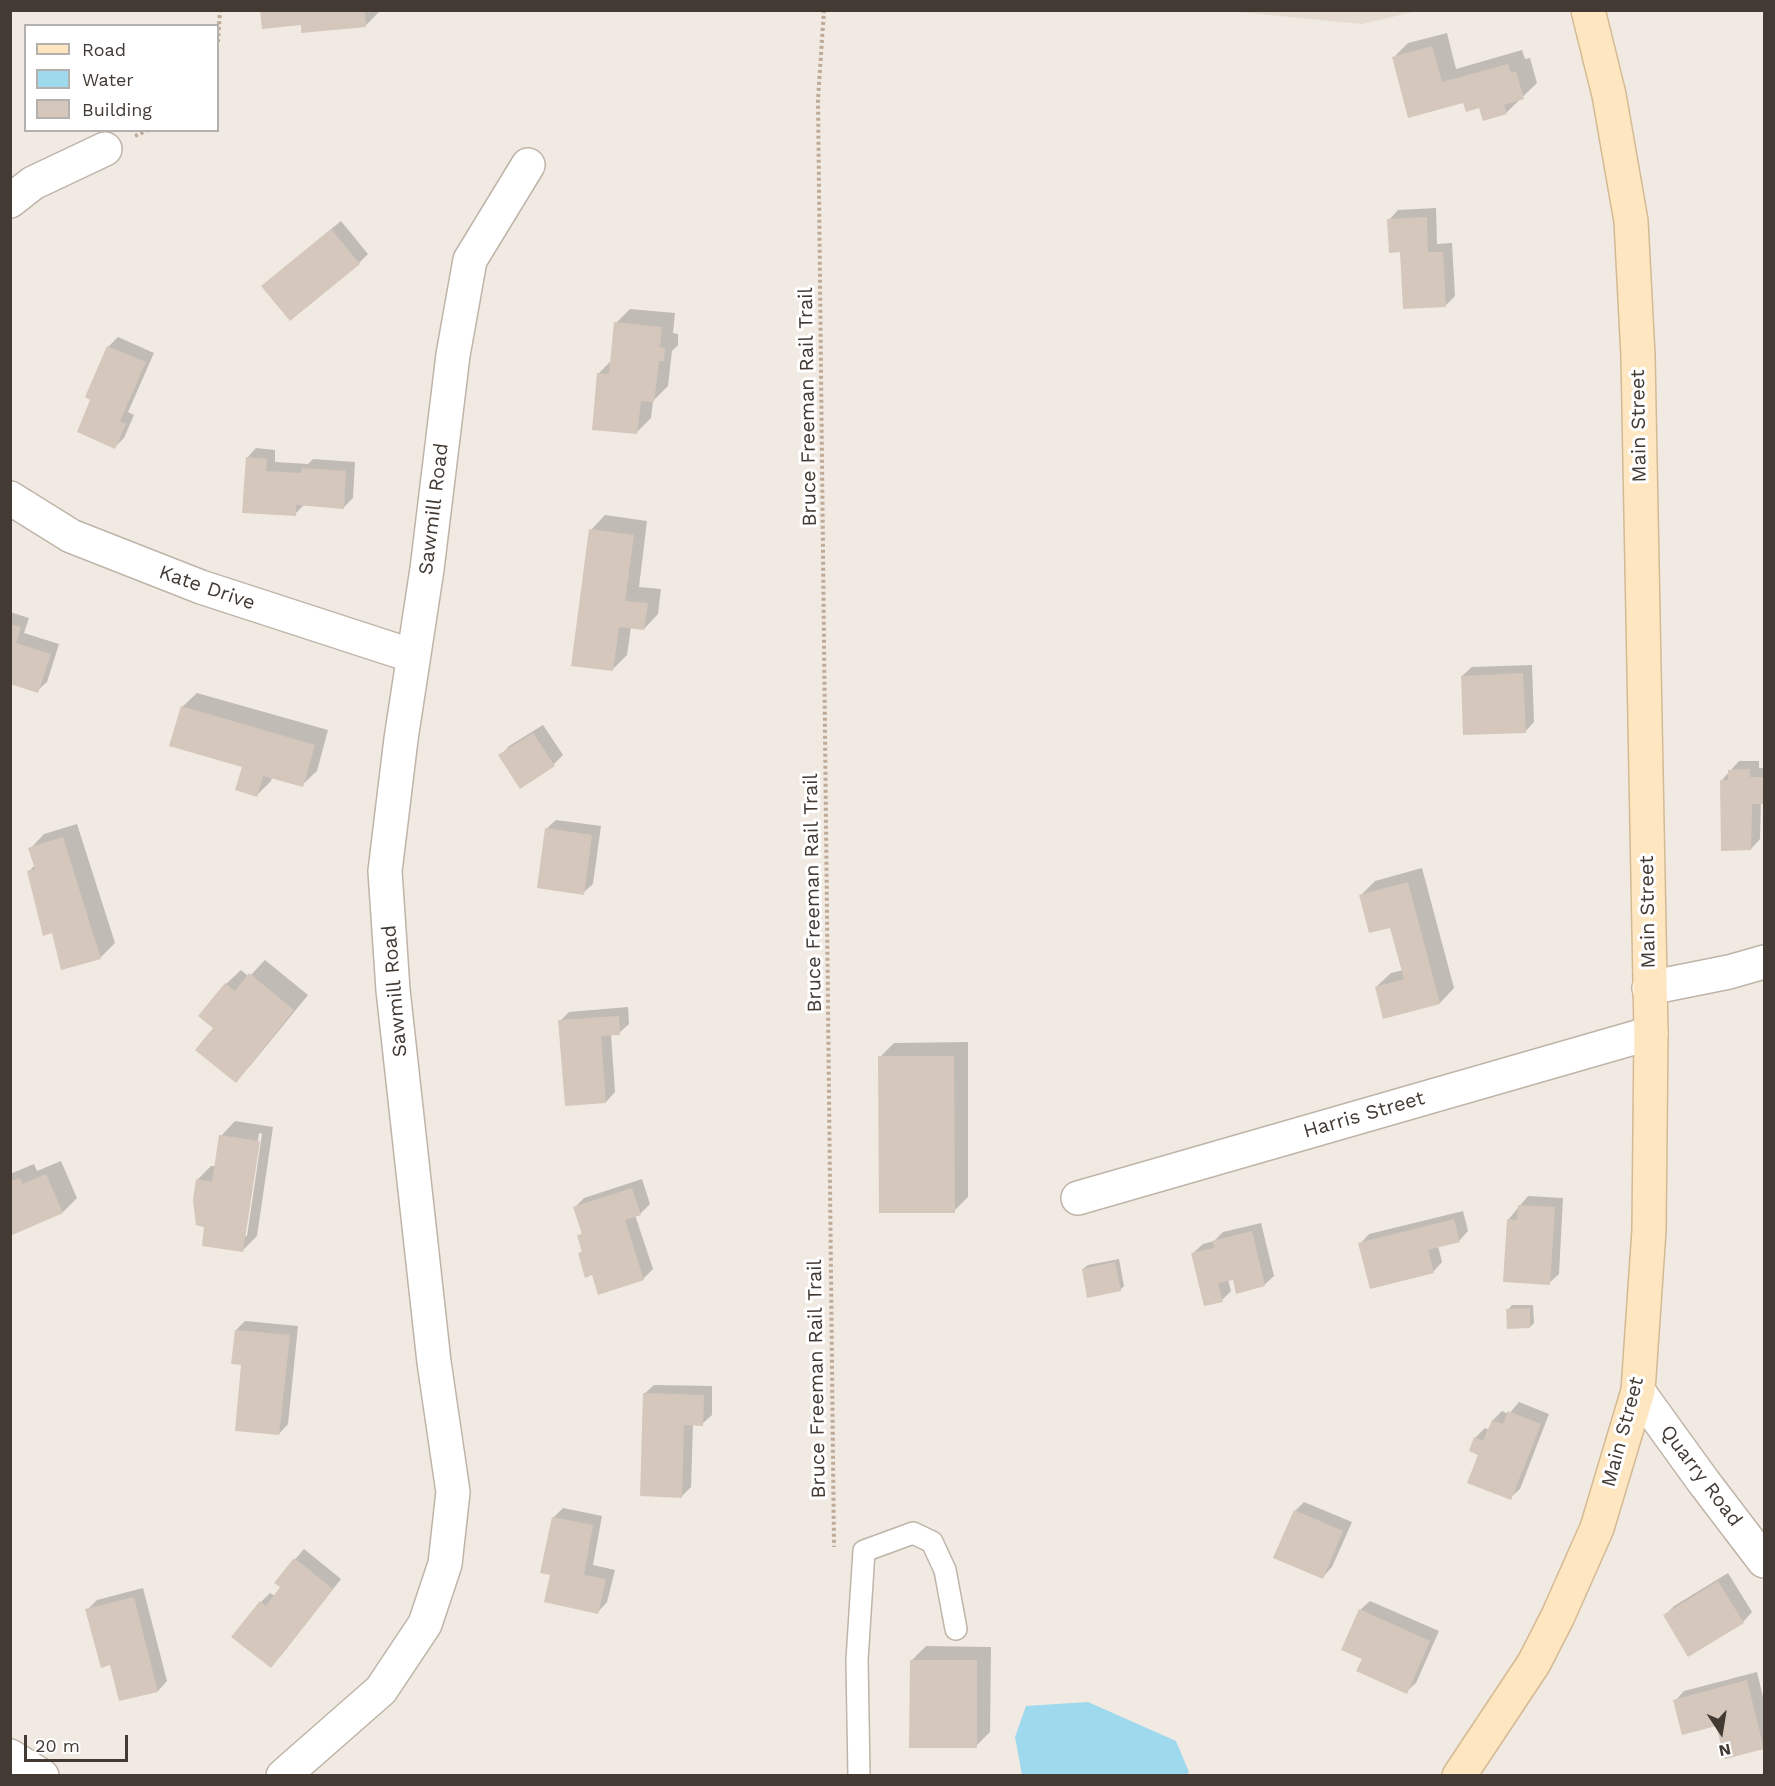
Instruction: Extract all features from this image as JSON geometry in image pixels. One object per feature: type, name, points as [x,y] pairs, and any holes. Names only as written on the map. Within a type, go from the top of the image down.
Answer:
[{"type":"main road","name":"Main Street","points":[[1459,1776],[1534,1663],[1558,1616],[1597,1528],[1638,1391],[1649,1230],[1651,1033],[1638,356],[1631,221],[1609,95],[1588,10]]},
{"type":"street","points":[[10,201],[33,183],[105,149]]},
{"type":"street","name":"Sawmill Road","points":[[283,1776],[381,1690],[425,1624],[445,1564],[453,1492],[434,1362],[400,1060],[385,871],[427,569],[453,355],[470,260],[528,165]]},
{"type":"street","name":"Kate Drive","points":[[10,498],[71,536],[201,587],[414,656]]},
{"type":"street","points":[[1649,988],[1729,972],[1764,962]]},
{"type":"street","name":"Harris Street","points":[[1078,1198],[1651,1033]]},
{"type":"street","name":"Quarry Road","points":[[1638,1391],[1764,1561]]},
{"type":"street","points":[[10,1756],[42,1776]]},
{"type":"lane","points":[[859,1776],[857,1660],[864,1551],[913,1533],[932,1542],[945,1570],[956,1629]]},
{"type":"path","points":[[219,26],[220,10]]},
{"type":"path","name":"Bruce Freeman Rail Trail","points":[[824,10],[818,99],[834,1549]]},
{"type":"shaded area","points":[[1417,10],[1362,24],[1228,11]]},
{"type":"water","points":[[1088,1702],[1176,1741],[1189,1772],[1186,1776],[1022,1775],[1015,1737],[1026,1706]]},
{"type":"building","points":[[260,10],[365,10],[366,27],[301,33],[301,25],[262,29]]},
{"type":"building","points":[[1432,46],[1442,82],[1508,64],[1511,73],[1516,71],[1524,99],[1504,105],[1507,114],[1483,121],[1479,108],[1466,112],[1463,103],[1408,118],[1392,57]]},
{"type":"building","points":[[1427,217],[1428,252],[1443,252],[1446,307],[1403,309],[1400,252],[1389,253],[1387,219]]},
{"type":"building","points":[[331,229],[360,264],[290,321],[261,286]]},
{"type":"building","points":[[614,322],[662,327],[660,347],[665,348],[664,361],[659,361],[654,402],[641,401],[637,434],[592,430],[597,373],[609,374]]},
{"type":"building","points":[[107,346],[146,362],[120,421],[126,424],[115,449],[77,432],[90,400],[85,397]]},
{"type":"building","points":[[246,457],[267,459],[266,471],[301,473],[302,468],[346,471],[344,509],[296,505],[296,516],[242,513]]},
{"type":"building","points":[[589,529],[634,535],[625,601],[648,603],[644,630],[619,627],[613,671],[571,666]]},
{"type":"building","points":[[10,624],[21,627],[16,643],[51,654],[38,693],[10,684]]},
{"type":"building","points":[[1523,673],[1526,733],[1463,735],[1461,676]]},
{"type":"building","points":[[181,706],[315,745],[303,787],[263,776],[257,797],[235,790],[242,767],[169,746]]},
{"type":"building","points":[[533,733],[555,766],[520,789],[498,755]]},
{"type":"building","points":[[1750,769],[1750,777],[1764,777],[1764,804],[1752,804],[1751,850],[1721,851],[1720,780],[1728,780],[1728,770]]},
{"type":"building","points":[[545,828],[592,835],[584,895],[537,888]]},
{"type":"building","points":[[63,837],[101,959],[61,970],[52,933],[43,936],[27,871],[35,869],[28,848]]},
{"type":"building","points":[[1408,882],[1440,1004],[1383,1019],[1375,987],[1404,979],[1390,928],[1369,933],[1359,895]]},
{"type":"building","points":[[249,973],[294,1010],[236,1083],[195,1050],[213,1028],[198,1016],[225,983],[235,991]]},
{"type":"building","points":[[619,1016],[620,1035],[601,1036],[606,1103],[565,1106],[558,1020]]},
{"type":"building","points":[[878,1056],[954,1056],[955,1213],[879,1213]]},
{"type":"building","points":[[219,1135],[260,1141],[243,1252],[202,1246],[204,1227],[196,1225],[193,1200],[196,1179],[212,1182]]},
{"type":"building","points":[[46,1174],[63,1213],[10,1236],[10,1181],[20,1178],[23,1184]]},
{"type":"building","points":[[632,1188],[641,1215],[625,1220],[644,1280],[598,1295],[592,1275],[585,1278],[578,1253],[582,1252],[577,1235],[582,1234],[573,1207]]},
{"type":"building","points":[[1518,1205],[1555,1207],[1550,1285],[1503,1282],[1507,1219],[1517,1220]]},
{"type":"building","points":[[1454,1219],[1460,1242],[1428,1250],[1434,1273],[1370,1289],[1358,1243]]},
{"type":"building","points":[[1252,1231],[1265,1286],[1236,1294],[1233,1280],[1218,1283],[1223,1302],[1204,1306],[1191,1253],[1214,1248],[1212,1241]]},
{"type":"building","points":[[1115,1262],[1121,1291],[1087,1298],[1082,1269]]},
{"type":"building","points":[[1530,1308],[1530,1328],[1507,1329],[1506,1309]]},
{"type":"building","points":[[235,1330],[290,1335],[279,1435],[235,1431],[241,1365],[231,1364]]},
{"type":"building","points":[[643,1393],[704,1395],[703,1426],[684,1425],[682,1498],[640,1496]]},
{"type":"building","points":[[1508,1411],[1541,1424],[1511,1500],[1467,1483],[1478,1455],[1469,1451],[1474,1437],[1483,1441],[1492,1420],[1503,1424]]},
{"type":"building","points":[[1294,1510],[1343,1531],[1323,1579],[1273,1558]]},
{"type":"building","points":[[552,1517],[593,1525],[584,1575],[606,1579],[598,1614],[544,1602],[550,1575],[540,1573]]},
{"type":"building","points":[[294,1558],[333,1589],[271,1668],[231,1637],[260,1601],[266,1606],[280,1587],[274,1583]]},
{"type":"building","points":[[1718,1581],[1744,1623],[1688,1657],[1663,1615]]},
{"type":"building","points":[[134,1597],[158,1692],[119,1701],[110,1665],[101,1668],[85,1609]]},
{"type":"building","points":[[1359,1609],[1430,1641],[1407,1694],[1356,1671],[1362,1659],[1341,1650]]},
{"type":"building","points":[[910,1660],[977,1660],[977,1748],[909,1748]]},
{"type":"building","points":[[1747,1680],[1764,1749],[1725,1759],[1716,1726],[1682,1735],[1673,1700]]}]
